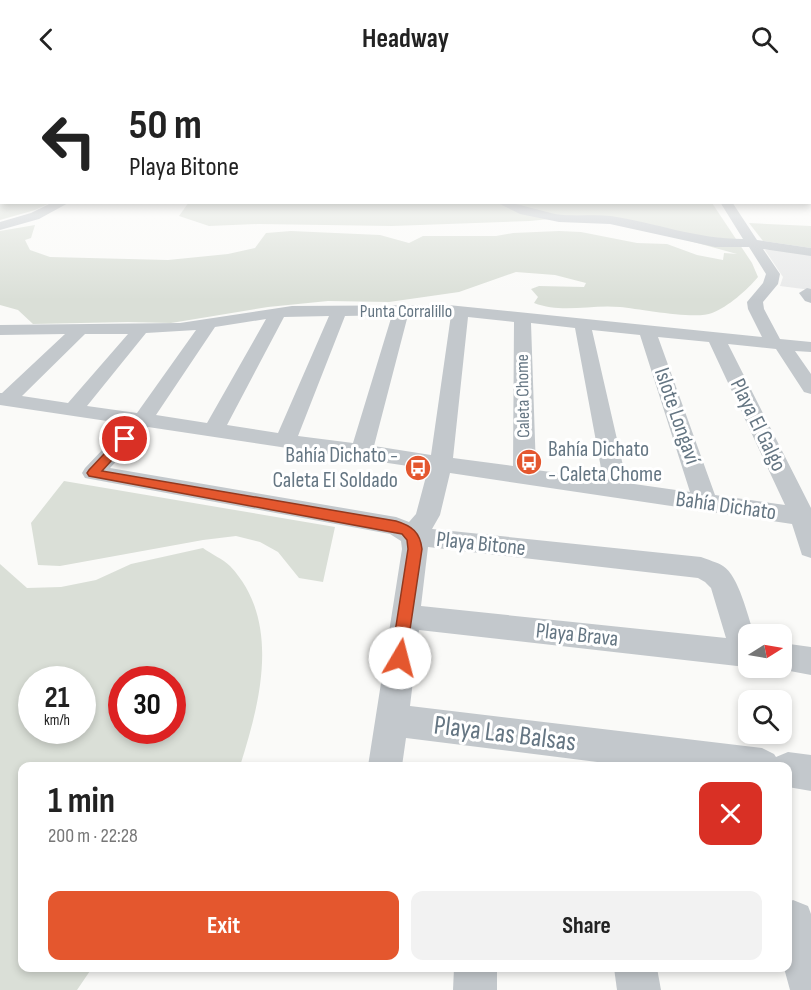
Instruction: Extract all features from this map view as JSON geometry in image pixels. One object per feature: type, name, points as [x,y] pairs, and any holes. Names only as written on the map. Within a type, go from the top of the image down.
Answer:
[{"type":"street","points":[[0,226],[37,215]]},
{"type":"street","points":[[539,215],[559,218],[610,220],[715,243],[752,243],[811,252]]},
{"type":"street","points":[[734,215],[773,274],[770,284],[755,302],[756,309],[811,388]]},
{"type":"street","points":[[285,442],[339,311]]},
{"type":"street","points":[[361,452],[401,311]]},
{"type":"street","points":[[386,762],[415,549],[414,538],[411,534],[422,525],[428,515],[441,463],[460,311]]},
{"type":"street","name":"Punta Corralillo","points":[[4,334],[180,328],[278,312],[460,311],[811,347]]},
{"type":"street","points":[[213,431],[278,312]]},
{"type":"street","name":"Caleta Chome","points":[[522,316],[525,476]]},
{"type":"street","points":[[582,322],[617,490]]},
{"type":"street","points":[[141,422],[209,324]]},
{"type":"street","points":[[72,411],[141,329]]},
{"type":"street","name":"Islote Longaví","points":[[647,329],[706,504]]},
{"type":"street","points":[[4,400],[80,330]]},
{"type":"street","name":"Playa El Galgo","points":[[715,336],[807,517],[811,548]]},
{"type":"street","name":"Bahía Dichato","points":[[4,400],[141,422],[807,517]]},
{"type":"street","name":"Playa Bitone","points":[[141,422],[93,473],[396,526],[411,534],[434,539],[709,570],[723,584],[738,628]]},
{"type":"street","name":"Playa Brava","points":[[405,616],[738,653]]},
{"type":"street","points":[[792,658],[811,661]]},
{"type":"street","name":"Playa Las Balsas","points":[[391,720],[730,762]]},
{"type":"street","points":[[792,771],[811,773]]},
{"type":"street","points":[[797,922],[811,988]]},
{"type":"street","points":[[475,990],[476,972]]},
{"type":"street","points":[[637,972],[639,990]]},
{"type":"shaded area","points":[[0,215],[19,215],[0,220]]},
{"type":"shaded area","points":[[720,215],[752,263],[758,277],[743,293],[724,307],[704,315],[620,307],[556,308],[545,306],[534,303],[538,297],[531,289],[539,286],[584,287],[586,283],[555,275],[516,272],[459,292],[389,302],[328,301],[268,307],[171,323],[33,324],[18,310],[0,305],[0,231],[35,225],[31,238],[25,240],[30,250],[50,257],[168,260],[228,254],[255,248],[266,233],[291,231],[380,235],[409,243],[423,236],[496,236],[513,233],[581,232],[637,243],[667,244],[697,255],[723,260],[724,253],[737,254],[610,219],[559,218],[392,226],[258,224],[209,226],[179,216]]},
{"type":"shaded area","points":[[749,223],[811,226],[811,248],[763,241]]},
{"type":"shaded area","points":[[765,250],[811,255],[811,290],[780,286],[783,277]]},
{"type":"shaded area","points":[[64,481],[335,527],[323,582],[299,578],[278,552],[260,542],[236,536],[60,566],[38,565],[31,523]]},
{"type":"shaded area","points":[[203,548],[230,566],[246,588],[256,612],[261,637],[262,663],[259,690],[241,762],[18,762],[18,972],[89,972],[77,990],[0,990],[0,564],[27,588],[61,587],[96,580],[131,564]]},
{"type":"place","name":"Bahía Dichato - Caleta Chome","points":[[529,462]]},
{"type":"place","name":"Bahía Dichato - Caleta El Soldado","points":[[418,468]]},
{"type":"route","points":[[125,439],[93,473],[396,526],[406,530],[414,538],[415,549],[400,658]]}]
